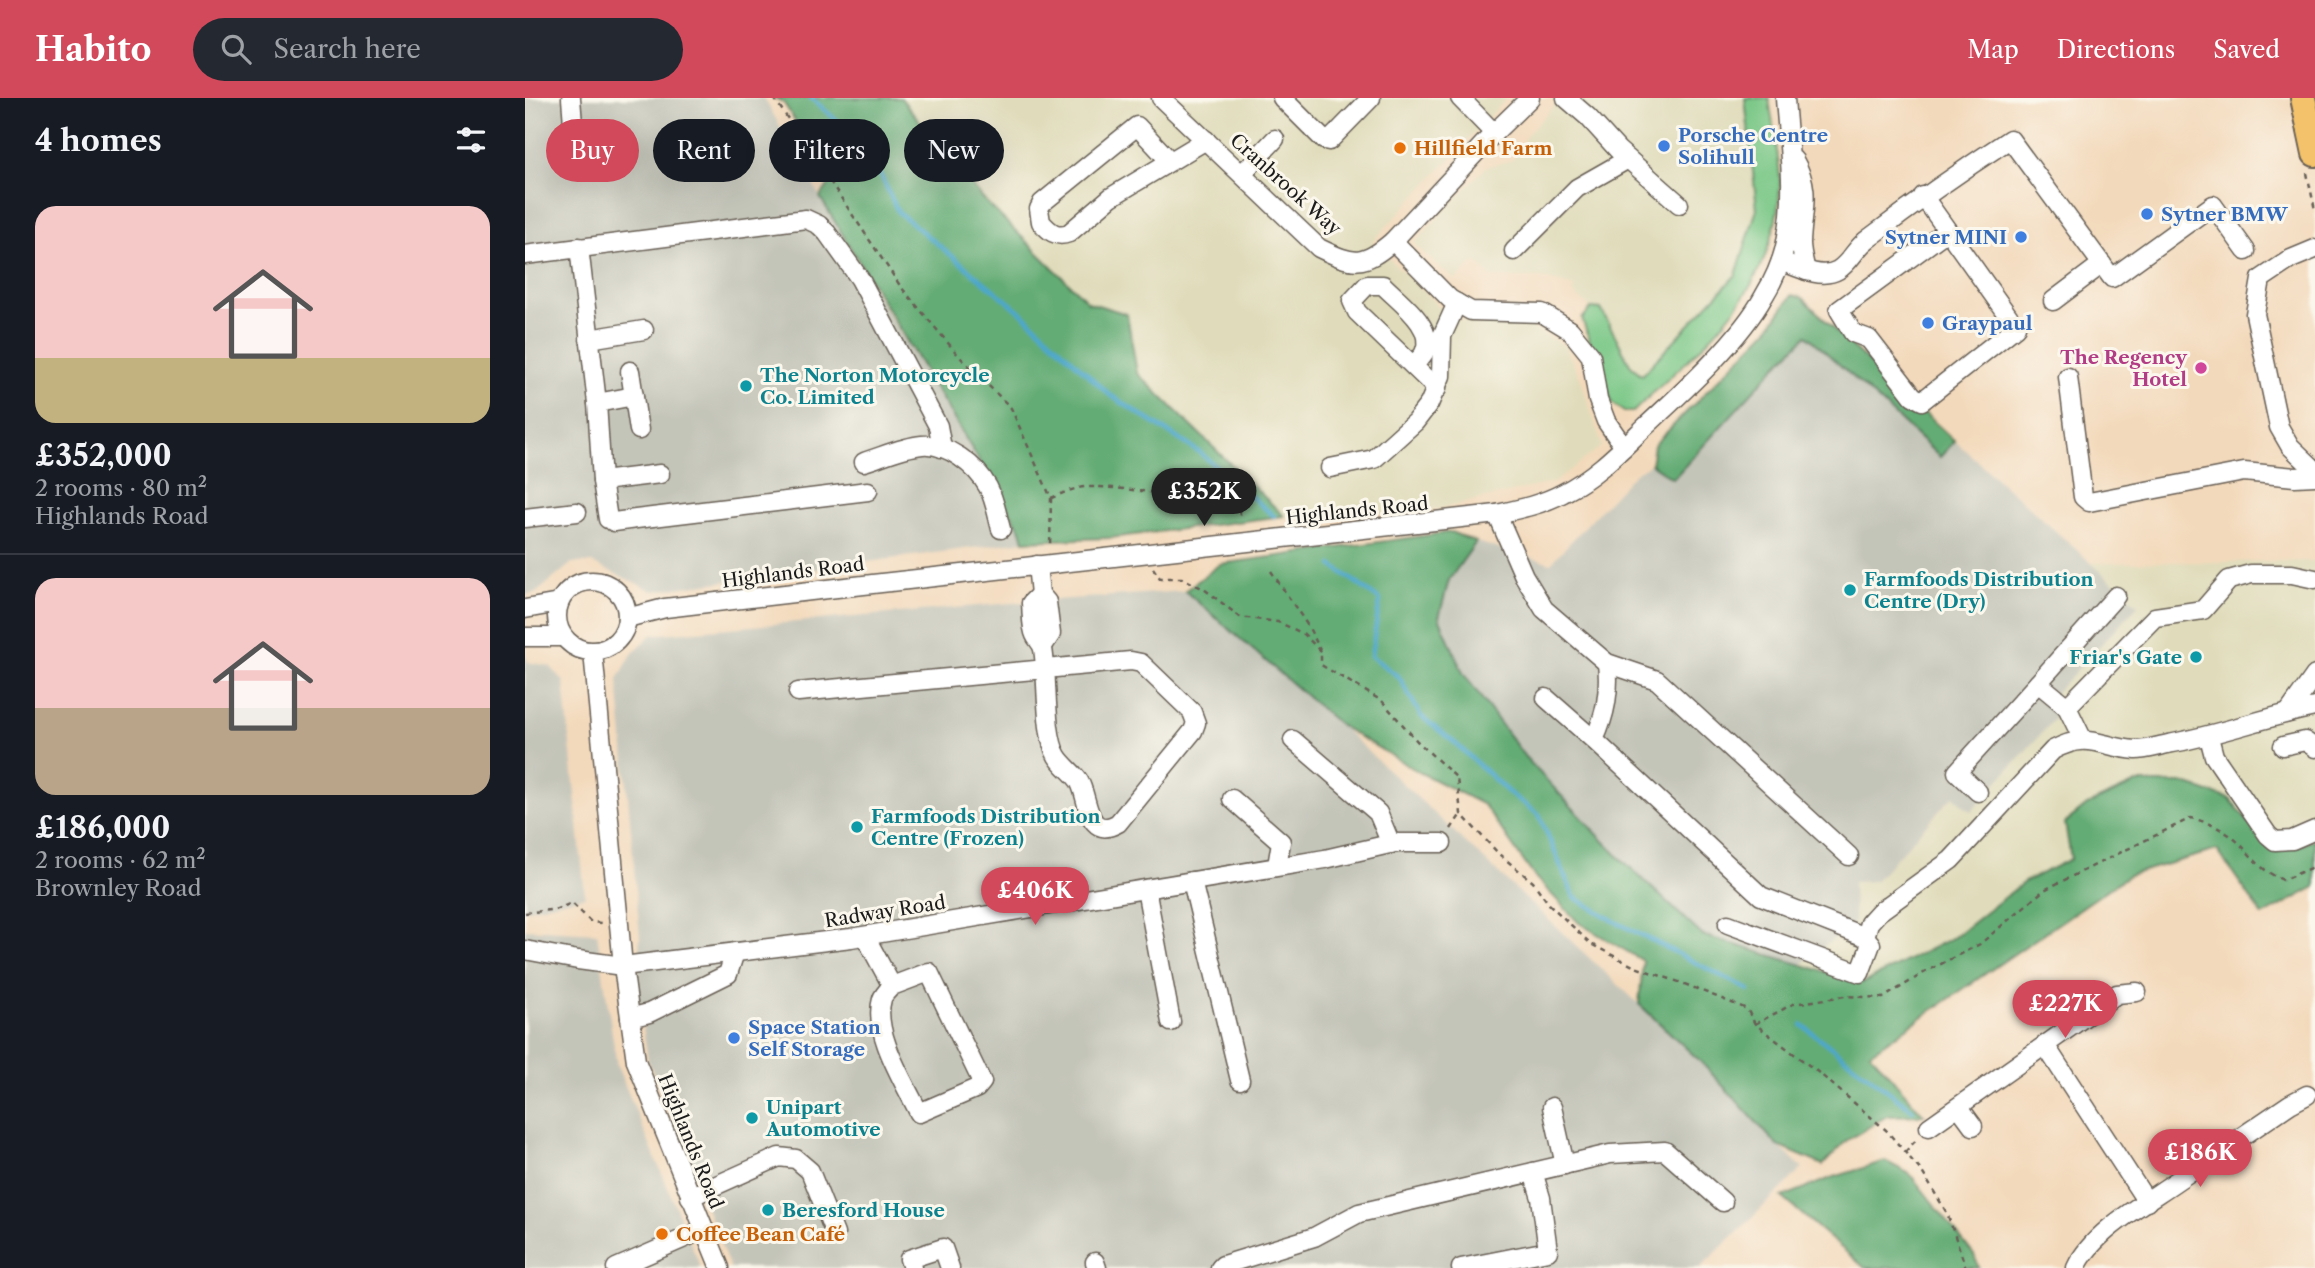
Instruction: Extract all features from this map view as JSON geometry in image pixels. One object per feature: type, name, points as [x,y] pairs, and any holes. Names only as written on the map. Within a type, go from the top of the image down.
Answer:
[{"type":"highway","points":[[2303,98],[2315,154]]},
{"type":"street","points":[[571,98],[573,119]]},
{"type":"street","name":"Cranbrook Way","points":[[1161,98],[1319,248],[1346,261],[1373,258],[1393,241],[1530,98]]},
{"type":"street","points":[[1282,98],[1324,140],[1329,141],[1371,98]]},
{"type":"street","points":[[1460,98],[1494,133]]},
{"type":"street","points":[[1566,98],[1679,204]]},
{"type":"street","name":"Highlands Road","points":[[627,618],[665,608],[1497,514],[1535,505],[1563,493],[1593,475],[1686,389],[1737,333],[1764,297],[1781,261],[1791,203],[1791,154],[1785,98]]},
{"type":"street","points":[[1787,124],[1794,98]]},
{"type":"street","points":[[1170,161],[1137,126],[1042,203],[1039,209],[1041,222],[1055,234],[1062,236],[1069,233],[1111,197],[1206,140]]},
{"type":"street","points":[[1242,174],[1275,139]]},
{"type":"street","points":[[1781,261],[1806,271],[1829,273],[1840,270],[1861,244],[1923,197],[2010,139],[2112,278],[2213,205],[2246,251]]},
{"type":"street","points":[[1791,154],[1803,176],[1806,205],[1801,245],[1806,271]]},
{"type":"street","points":[[1514,251],[1577,188],[1628,159]]},
{"type":"street","points":[[1923,197],[2016,327],[1922,401],[1913,396],[1869,339],[1853,333],[1839,310],[1947,231]]},
{"type":"street","points":[[525,255],[806,219],[819,225],[860,279],[938,426],[942,448]]},
{"type":"street","points":[[1393,241],[1450,299],[1471,311],[1542,313],[1570,330],[1591,356],[1598,400],[1606,421],[1624,447]]},
{"type":"street","points":[[579,247],[597,403],[606,514],[614,522],[868,491]]},
{"type":"street","points":[[2315,249],[2291,259],[2261,279],[2255,313],[2279,427],[2290,446],[2315,470]]},
{"type":"street","points":[[2053,301],[2102,264]]},
{"type":"street","points":[[1413,366],[1424,353],[1427,340],[1423,326],[1383,285],[1367,285],[1352,300],[1357,312],[1413,366],[1437,389]]},
{"type":"street","points":[[1330,467],[1374,459],[1416,422],[1437,389],[1441,376],[1442,336],[1457,303]]},
{"type":"street","points":[[590,339],[644,330]]},
{"type":"street","points":[[630,370],[639,430]]},
{"type":"street","points":[[2069,377],[2083,497],[2089,502],[2244,472],[2295,477],[2315,475]]},
{"type":"street","points":[[597,403],[634,397]]},
{"type":"street","points":[[864,462],[924,445],[942,448],[972,467],[988,486],[1001,529]]},
{"type":"street","points":[[602,481],[660,474]]},
{"type":"street","points":[[525,518],[577,512]]},
{"type":"street","points":[[1497,514],[1524,576],[1544,608],[1607,663],[1657,680],[1849,856]]},
{"type":"street","points":[[798,692],[1044,669],[1131,661],[1141,663],[1192,712],[1196,723],[1193,731],[1118,823],[1109,828],[1098,825],[1090,816],[1080,782],[1058,757],[1053,745],[1044,669],[1043,646],[1051,634],[1047,602],[1040,594],[1044,564]]},
{"type":"street","points":[[2067,708],[2155,617],[2203,610],[2229,580],[2251,575],[2292,574],[2315,579]]},
{"type":"street","points":[[583,582],[599,582],[614,589],[624,602],[627,618],[624,631],[617,642],[606,649],[593,652],[576,648],[562,637],[556,620],[559,603],[568,590],[575,586],[583,582]]},
{"type":"street","points":[[1978,792],[1957,772],[2116,596]]},
{"type":"street","points":[[525,609],[559,603]]},
{"type":"street","points":[[525,637],[562,637]]},
{"type":"street","name":"Highlands Road","points":[[593,652],[623,966],[636,1061],[720,1268]]},
{"type":"street","points":[[1594,740],[1603,720],[1609,686],[1607,663]]},
{"type":"street","points":[[2288,712],[2315,675]]},
{"type":"street","points":[[2038,683],[2067,708],[2083,740]]},
{"type":"street","points":[[1546,698],[1761,897],[1865,937],[1871,944],[1860,973],[1728,924]]},
{"type":"street","points":[[1865,937],[1869,923],[1878,912],[1951,860],[2053,750],[2066,743],[2083,740],[2137,750],[2210,737],[2266,718],[2315,707]]},
{"type":"street","points":[[2210,737],[2214,756],[2268,835],[2275,841],[2292,840],[2315,830]]},
{"type":"street","points":[[1293,740],[1378,813],[1391,844]]},
{"type":"street","points":[[2283,746],[2305,741],[2315,748]]},
{"type":"street","points":[[1232,799],[1281,842],[1277,866]]},
{"type":"street","name":"Radway Road","points":[[525,950],[623,966],[865,936],[1325,859],[1391,844],[1442,843]]},
{"type":"street","points":[[1192,881],[1240,1080]]},
{"type":"street","points":[[1146,889],[1171,1022]]},
{"type":"street","points":[[865,936],[892,986]]},
{"type":"street","points":[[630,1018],[649,1013],[728,974],[735,952]]},
{"type":"street","points":[[929,972],[982,1082],[977,1088],[919,1113],[883,1037],[880,1019],[882,998],[892,986],[929,972]]},
{"type":"street","points":[[1929,1127],[2117,994],[2137,992]]},
{"type":"street","points":[[2045,1045],[2147,1202]]},
{"type":"street","points":[[2076,1268],[2082,1255],[2097,1239],[2147,1202],[2307,1095]]},
{"type":"street","points":[[1552,1107],[1565,1165]]},
{"type":"street","points":[[1959,1107],[1973,1126]]},
{"type":"street","points":[[1220,1268],[1314,1237],[1359,1213],[1610,1154],[1665,1151],[1723,1202]]},
{"type":"street","points":[[690,1197],[779,1157],[796,1158],[810,1171],[835,1234]]},
{"type":"street","points":[[1461,1268],[1548,1251],[1541,1198],[1533,1172]]},
{"type":"street","points":[[616,1268],[703,1230]]},
{"type":"street","points":[[912,1268],[909,1259],[943,1248],[950,1268]]},
{"type":"path","points":[[774,98],[901,287],[959,356],[1010,408],[1051,498],[1044,564]]},
{"type":"path","points":[[1051,498],[1084,486],[1167,493],[1206,493],[1222,488],[1242,519]]},
{"type":"path","points":[[1143,554],[1160,578],[1182,578],[1204,589],[1240,617],[1278,622],[1304,634],[1321,652]]},
{"type":"path","points":[[1271,571],[1308,626],[1321,652],[1321,665],[1382,701],[1417,741],[1457,778],[1461,814],[1500,855],[1533,882],[1549,904],[1591,944],[1635,967],[1747,1009],[1755,1024],[1819,1073],[1886,1130],[1914,1162],[1947,1213],[1966,1268]]},
{"type":"path","points":[[1755,1024],[1793,1004],[1845,996],[1883,998],[1927,971],[1980,944],[2044,890],[2192,818],[2212,824],[2233,838],[2266,873],[2283,880],[2315,866]]},
{"type":"path","points":[[525,913],[557,909],[572,903],[591,922],[599,923],[619,917]]},
{"type":"shaded area","points":[[525,98],[764,98],[776,119],[769,119],[769,182],[812,182],[858,264],[1021,530],[1024,541],[653,591],[592,563],[572,563],[536,593],[525,595]]},
{"type":"shaded area","points":[[901,98],[1507,98],[1372,242],[1453,320],[1519,321],[1565,346],[1581,380],[1602,446],[1555,482],[1438,509],[1284,516],[1137,373],[1127,314],[1088,303],[969,182],[1004,182],[1004,119],[918,119]]},
{"type":"shaded area","points":[[1561,98],[1745,98],[1757,209],[1736,275],[1642,375],[1631,366],[1602,310],[1591,308],[1573,293],[1574,287],[1542,278],[1492,277],[1476,261],[1455,280],[1414,244],[1486,167],[1512,160],[1521,149],[1525,137]]},
{"type":"shaded area","points":[[1808,335],[1940,456],[1955,441],[2138,605],[2046,703],[2058,715],[1971,811],[1953,796],[1875,881],[1853,882],[1854,922],[1801,965],[1703,935],[1615,853],[1525,757],[1463,673],[1439,617],[1449,580],[1476,542],[1551,563],[1635,473],[1651,464],[1673,479]]},
{"type":"shaded area","name":"Friar's Gate","points":[[2315,561],[2315,839],[2301,845],[2270,848],[2230,799],[2024,882],[1956,936],[1863,983],[1801,965],[1854,922],[1853,882],[1875,881],[1954,796],[1970,810],[2057,715],[2045,703],[2137,606],[2090,563]]},
{"type":"shaded area","points":[[1185,591],[1344,729],[1701,1062],[1778,1146],[1803,1168],[1700,1268],[730,1268],[648,1060],[637,989],[640,936],[618,679],[632,654],[651,635],[1011,603]]},
{"type":"shaded area","points":[[525,654],[528,662],[550,666],[564,682],[585,896],[525,910]]},
{"type":"shaded area","points":[[525,929],[597,933],[617,1066],[701,1268],[525,1268]]},
{"type":"green space","points":[[774,98],[901,98],[918,119],[904,119],[904,182],[969,182],[983,199],[1088,302],[1127,314],[1137,373],[1284,516],[1110,538],[1024,541],[1021,530],[820,197],[831,182],[890,182],[890,119],[794,119],[783,102]]},
{"type":"green space","points":[[1745,98],[1769,98],[1778,155],[1780,188],[1775,226],[1764,259],[1749,288],[1709,339],[1633,412],[1624,412],[1612,403],[1582,319],[1591,308],[1601,309],[1631,366],[1642,375],[1736,275],[1757,209]]},
{"type":"green space","points":[[1792,295],[1803,298],[1955,441],[1940,457],[1807,335],[1673,479],[1651,464],[1654,445],[1769,328]]},
{"type":"green space","points":[[1451,532],[1476,542],[1449,580],[1439,617],[1463,673],[1525,757],[1615,853],[1702,935],[1863,983],[1956,936],[2024,882],[2071,859],[2065,823],[2087,805],[2136,783],[2182,783],[2230,799],[2270,848],[2301,845],[2315,839],[2315,887],[2263,916],[2217,850],[2129,875],[1870,1053],[1924,1115],[1887,1116],[1846,1141],[1823,1165],[1778,1146],[1701,1062],[1639,1004],[1643,961],[1579,923],[1534,876],[1484,805],[1421,773],[1341,726],[1185,591],[1220,564]]},
{"type":"green space","points":[[1885,1161],[1910,1174],[1974,1255],[1979,1268],[1865,1268],[1782,1197]]},
{"type":"waterway","points":[[811,98],[868,148],[898,212],[1021,312],[1110,395],[1199,452],[1274,516]]},
{"type":"waterway","points":[[1332,565],[1380,600],[1371,656],[1399,677],[1421,716],[1508,792],[1539,815],[1574,897],[1614,921],[1749,990]]},
{"type":"waterway","points":[[1802,1025],[1913,1110]]},
{"type":"place","name":"Porsche Centre Solihull","points":[[1664,146]]},
{"type":"place","name":"Hillfield Farm","points":[[1400,148]]},
{"type":"place","name":"Sytner BMW","points":[[2147,214]]},
{"type":"place","name":"Sytner MINI","points":[[2021,237]]},
{"type":"place","name":"Graypaul","points":[[1928,323]]},
{"type":"place","name":"The Regency Hotel","points":[[2201,368]]},
{"type":"place","name":"The Norton Motorcycle Co. Limited","points":[[746,386]]},
{"type":"place","name":"Farmfoods Distribution Centre (Dry)","points":[[1850,590]]},
{"type":"place","name":"Friar's Gate","points":[[2196,657]]},
{"type":"place","name":"Farmfoods Distribution Centre (Frozen)","points":[[857,827]]},
{"type":"place","name":"Space Station Self Storage","points":[[734,1038]]},
{"type":"place","name":"Unipart Automotive","points":[[752,1118]]},
{"type":"place","name":"Beresford House","points":[[768,1210]]},
{"type":"place","name":"Coffee Bean Café","points":[[662,1234]]}]
